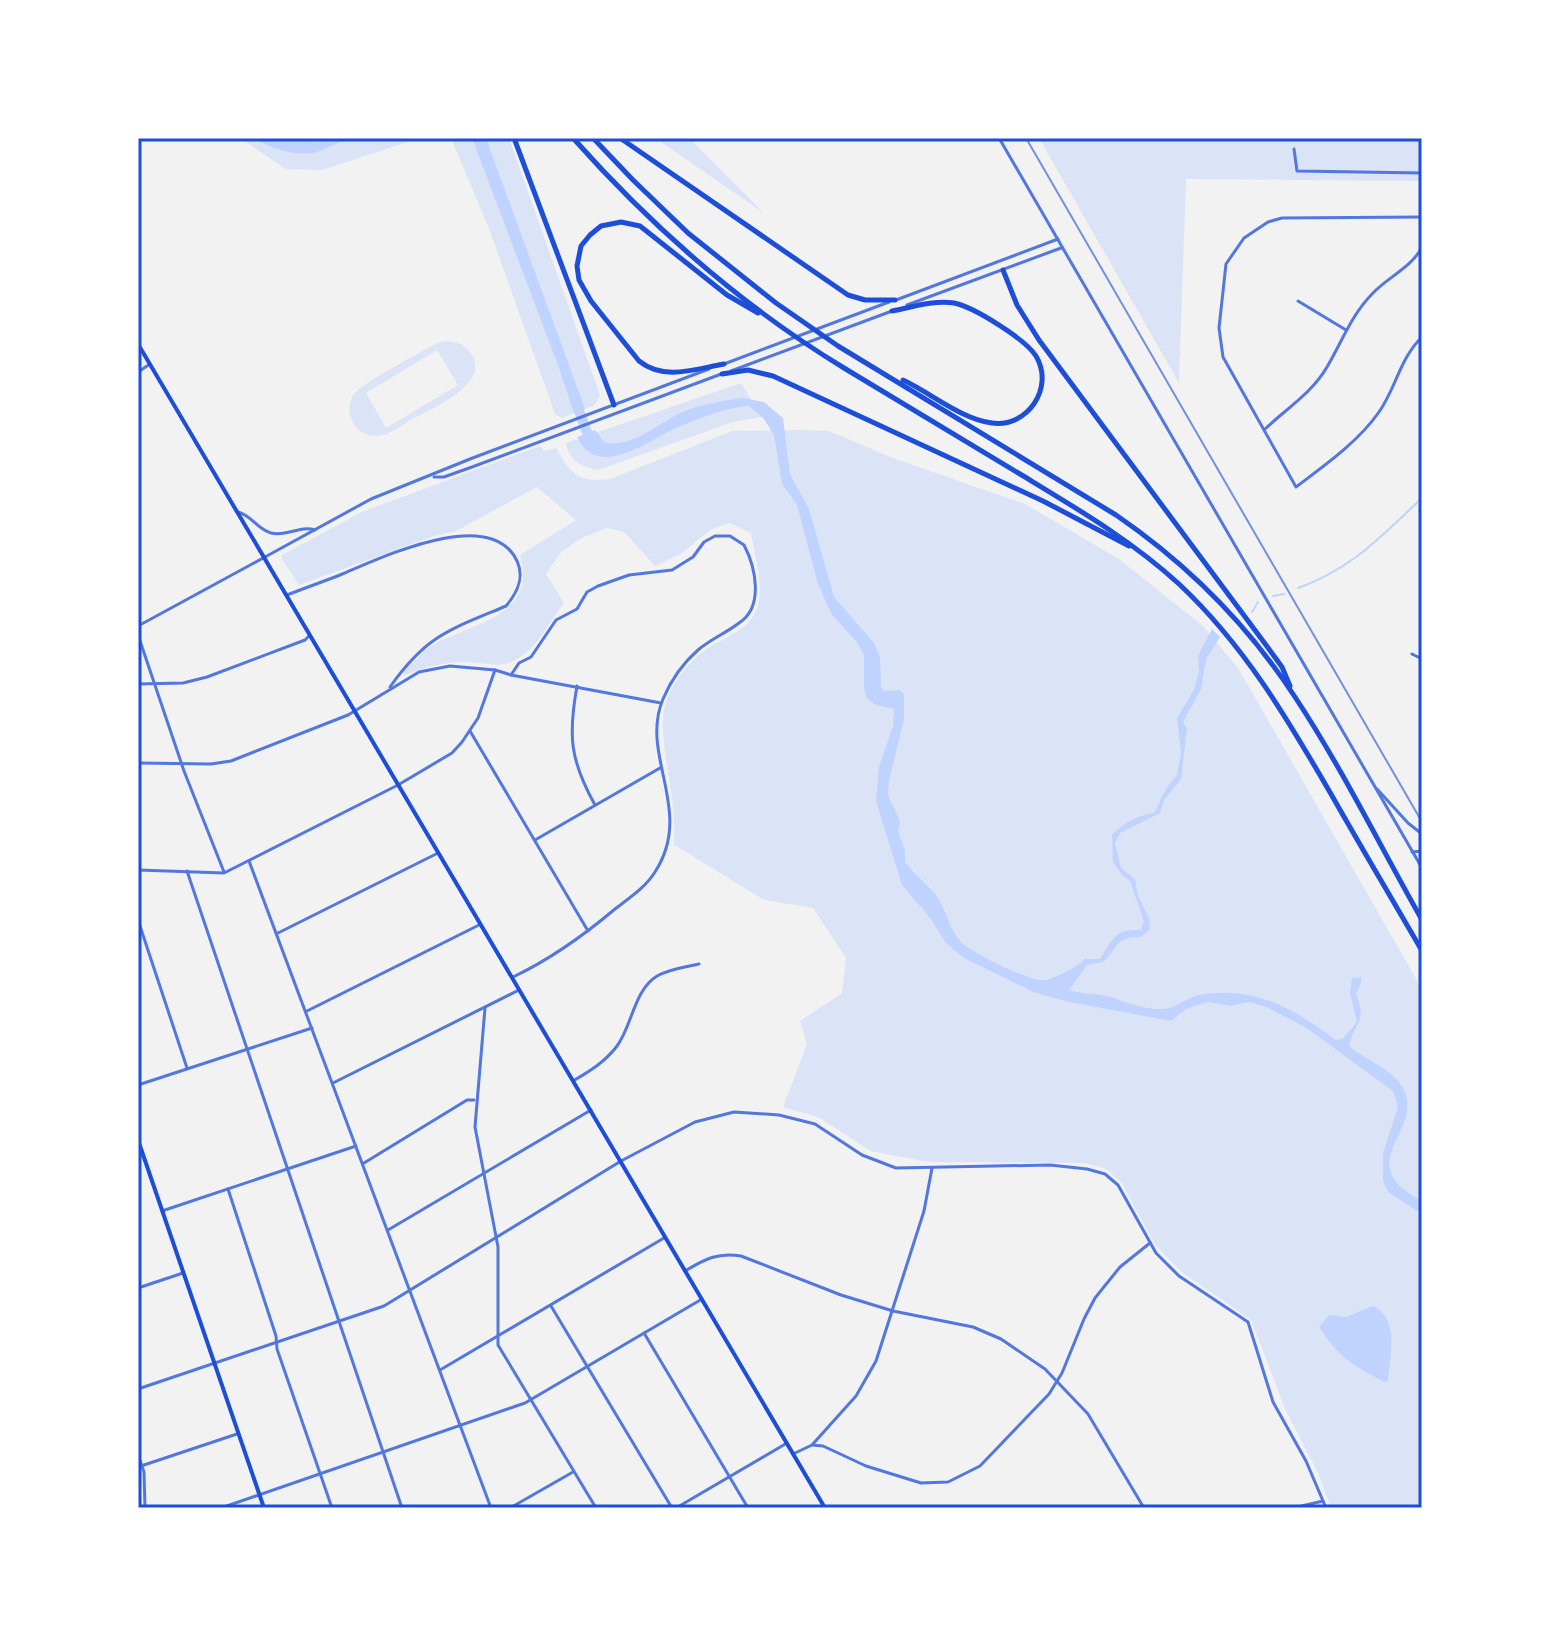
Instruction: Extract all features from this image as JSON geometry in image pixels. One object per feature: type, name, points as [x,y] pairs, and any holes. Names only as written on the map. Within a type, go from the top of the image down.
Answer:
[{"type":"highway","points":[[514,138],[614,405]]},
{"type":"highway","points":[[573,138],[678,245],[781,326],[819,353],[1088,515],[1144,554],[1209,615],[1263,681],[1422,951]]},
{"type":"highway","points":[[593,138],[688,233],[749,284],[800,321],[1097,502],[1155,543],[1231,615],[1295,697]]},
{"type":"highway","points":[[620,138],[848,295],[865,300],[895,300]]},
{"type":"highway","points":[[724,364],[666,373],[639,361],[591,301],[579,280],[577,259],[581,246],[590,235],[601,226],[614,222],[640,226],[727,295],[781,326]]},
{"type":"highway","points":[[1003,270],[1017,305],[1033,331],[1282,667],[1295,697],[1422,920]]},
{"type":"highway","points":[[884,372],[972,417],[994,423],[1005,423],[1024,414],[1037,399],[1041,387],[1040,368],[1032,351],[1020,340],[971,310],[941,303],[892,311]]},
{"type":"highway","points":[[722,374],[748,370],[773,376],[1043,501],[1144,554]]},
{"type":"main road","points":[[138,344],[825,1508]]},
{"type":"main road","points":[[138,1140],[264,1508]]},
{"type":"street","points":[[999,138],[1422,868]]},
{"type":"street","points":[[1294,149],[1297,171],[1422,173]]},
{"type":"street","points":[[1422,217],[1282,218],[1256,229],[1236,247],[1226,264],[1219,328],[1223,357],[1296,487],[1360,435],[1380,410],[1402,363],[1422,337]]},
{"type":"street","points":[[138,626],[367,501],[443,469],[1058,239]]},
{"type":"street","points":[[430,477],[444,477],[1062,247]]},
{"type":"street","points":[[1265,429],[1312,388],[1327,368],[1346,330],[1373,293],[1416,257],[1422,247]]},
{"type":"street","points":[[991,265],[1003,270]]},
{"type":"street","points":[[1298,301],[1346,330]]},
{"type":"street","points":[[138,372],[150,364]]},
{"type":"street","points":[[614,405],[625,411]]},
{"type":"street","points":[[238,512],[271,533],[288,534],[305,528],[315,530]]},
{"type":"street","points":[[511,675],[519,663],[531,657],[556,620],[577,609],[587,592],[629,575],[672,570],[693,557],[704,542],[715,536],[737,538],[744,545],[755,588],[753,609],[742,622],[692,655],[675,675],[661,703],[658,732],[661,767],[671,812],[670,835],[664,856],[644,886],[588,931],[553,956],[511,978]]},
{"type":"street","points":[[287,595],[437,539],[476,537],[503,544],[520,569],[519,587],[513,598],[506,606],[445,632],[430,642],[407,663],[388,690]]},
{"type":"street","points":[[138,635],[182,764],[224,873]]},
{"type":"street","points":[[138,684],[183,683],[207,677],[305,640],[310,635]]},
{"type":"street","points":[[1412,654],[1422,659]]},
{"type":"street","points":[[138,763],[231,761],[355,711],[419,672],[450,666],[495,670],[661,703]]},
{"type":"street","points":[[138,870],[224,873],[398,785],[452,753],[478,718],[495,670]]},
{"type":"street","points":[[577,686],[571,731],[575,763],[595,806]]},
{"type":"street","points":[[470,731],[588,931]]},
{"type":"street","points":[[535,840],[661,767]]},
{"type":"street","points":[[1374,786],[1422,834]]},
{"type":"street","points":[[1412,852],[1422,851]]},
{"type":"street","points":[[278,933],[438,853]]},
{"type":"street","points":[[249,861],[491,1508]]},
{"type":"street","points":[[187,871],[402,1508]]},
{"type":"street","points":[[138,920],[187,1069]]},
{"type":"street","points":[[307,1011],[480,925]]},
{"type":"street","points":[[573,1081],[601,1064],[618,1045],[650,981],[669,971],[699,964]]},
{"type":"street","points":[[333,1083],[519,990]]},
{"type":"street","points":[[485,1008],[475,1127],[497,1238],[496,1338],[596,1508]]},
{"type":"street","points":[[138,1085],[312,1028]]},
{"type":"street","points":[[364,1163],[467,1100],[476,1100]]},
{"type":"street","points":[[388,1230],[591,1110]]},
{"type":"street","points":[[138,1389],[384,1306],[621,1161],[695,1122],[734,1112],[779,1115],[815,1124],[875,1161],[896,1168],[1050,1165],[1105,1174],[1118,1185],[1150,1243],[1179,1276],[1248,1322],[1273,1402],[1306,1461],[1326,1508]]},
{"type":"street","points":[[162,1211],[357,1146]]},
{"type":"street","points":[[793,1454],[812,1445],[856,1396],[867,1379],[882,1347],[927,1203],[932,1168]]},
{"type":"street","points":[[228,1189],[332,1508]]},
{"type":"street","points":[[440,1370],[665,1238]]},
{"type":"street","points":[[812,1445],[823,1446],[898,1478],[921,1483],[948,1482],[980,1466],[1013,1434],[1058,1381],[1095,1298],[1120,1267],[1150,1243]]},
{"type":"street","points":[[685,1271],[706,1258],[726,1253],[741,1256],[841,1295],[893,1311],[973,1327],[1001,1339],[1045,1369],[1088,1414],[1144,1508]]},
{"type":"street","points":[[138,1288],[183,1273]]},
{"type":"street","points":[[221,1508],[531,1400],[702,1299]]},
{"type":"street","points":[[551,1306],[674,1508],[787,1443]]},
{"type":"street","points":[[644,1333],[748,1508]]},
{"type":"street","points":[[140,1466],[238,1433]]},
{"type":"street","points":[[138,1455],[145,1508]]},
{"type":"street","points":[[510,1508],[574,1471]]},
{"type":"street","points":[[1293,1508],[1323,1501]]},
{"type":"shaded area","points":[[240,138],[420,138],[322,170],[286,169]]},
{"type":"shaded area","points":[[451,138],[509,138],[600,395],[595,405],[562,418],[555,414],[491,234]]},
{"type":"shaded area","points":[[655,138],[689,138],[764,213]]},
{"type":"shaded area","points":[[1039,138],[1419,138],[1419,181],[1186,179],[1179,383]]},
{"type":"shaded area","points":[[440,342],[462,345],[468,350],[475,362],[474,373],[468,383],[446,401],[387,434],[370,435],[357,428],[349,408],[355,393],[382,374]],"holes":[[[437,350],[458,385],[386,428],[366,393]]]},
{"type":"shaded area","points":[[741,383],[762,417],[733,422],[598,470],[577,462],[567,449],[566,443]]},
{"type":"shaded area","points":[[732,431],[829,431],[893,458],[1025,504],[1119,559],[1204,627],[1238,668],[1422,989],[1422,1508],[1331,1508],[1318,1473],[1286,1411],[1251,1320],[1183,1273],[1155,1245],[1122,1183],[1106,1169],[1084,1163],[928,1162],[871,1151],[818,1117],[783,1107],[807,1044],[800,1021],[842,993],[846,958],[813,908],[764,900],[673,844],[673,807],[663,731],[667,699],[682,672],[698,655],[743,627],[755,614],[760,588],[751,533],[729,523],[710,530],[681,554],[655,566],[624,532],[607,528],[582,538],[561,552],[546,574],[564,603],[526,653],[509,663],[453,663],[405,675],[403,672],[431,646],[498,615],[511,605],[520,592],[523,575],[520,555],[576,520],[537,487],[456,531],[434,536],[299,585],[282,559],[282,555],[362,512],[540,446],[545,451],[556,448],[577,475],[599,480],[610,479]]},
{"type":"water","points":[[254,138],[300,138],[303,142],[316,138],[351,138],[315,153],[297,153],[269,146]]},
{"type":"water","points":[[472,138],[486,138],[585,409],[574,413]]},
{"type":"water","points":[[742,398],[764,402],[783,418],[790,474],[809,509],[834,597],[874,643],[880,657],[881,687],[884,691],[899,690],[904,694],[904,719],[888,795],[900,821],[898,831],[905,851],[905,862],[935,894],[962,943],[990,960],[1017,973],[1046,980],[1072,969],[1084,959],[1100,959],[1120,933],[1141,930],[1144,921],[1130,881],[1113,862],[1112,835],[1131,821],[1154,813],[1177,775],[1181,752],[1177,718],[1194,690],[1199,671],[1198,656],[1212,629],[1220,637],[1206,659],[1201,689],[1183,722],[1187,728],[1181,779],[1164,800],[1160,813],[1120,833],[1115,843],[1121,868],[1135,879],[1138,896],[1150,920],[1149,930],[1141,937],[1122,941],[1103,962],[1087,965],[1069,990],[1159,1009],[1199,995],[1238,993],[1273,1002],[1305,1018],[1336,1040],[1342,1039],[1357,1022],[1350,993],[1352,978],[1361,977],[1356,994],[1360,1017],[1349,1046],[1385,1070],[1403,1088],[1407,1104],[1405,1119],[1393,1146],[1391,1173],[1401,1187],[1422,1201],[1422,1214],[1388,1192],[1383,1181],[1383,1153],[1398,1107],[1393,1091],[1305,1027],[1264,1006],[1248,1002],[1231,1006],[1207,1002],[1186,1009],[1171,1021],[1069,1002],[1033,992],[964,958],[946,943],[931,919],[902,885],[876,801],[879,767],[893,726],[894,709],[876,705],[867,699],[864,655],[857,642],[832,615],[818,584],[797,505],[782,484],[774,435],[764,419],[749,406],[730,409],[676,428],[624,454],[610,457],[597,456],[586,450],[577,437],[595,430],[604,442],[625,442],[685,411]]},
{"type":"water","points":[[1373,1306],[1387,1320],[1390,1329],[1390,1361],[1388,1380],[1385,1382],[1347,1359],[1319,1327],[1329,1315],[1346,1317]]},
{"type":"waterway","points":[[575,399],[594,443]]},
{"type":"waterway","points":[[1298,588],[1350,561],[1422,498]]},
{"type":"waterway","points":[[1273,596],[1284,594]]},
{"type":"waterway","points":[[1252,612],[1258,602]]},
{"type":"railway","points":[[1026,138],[1422,822]]}]
